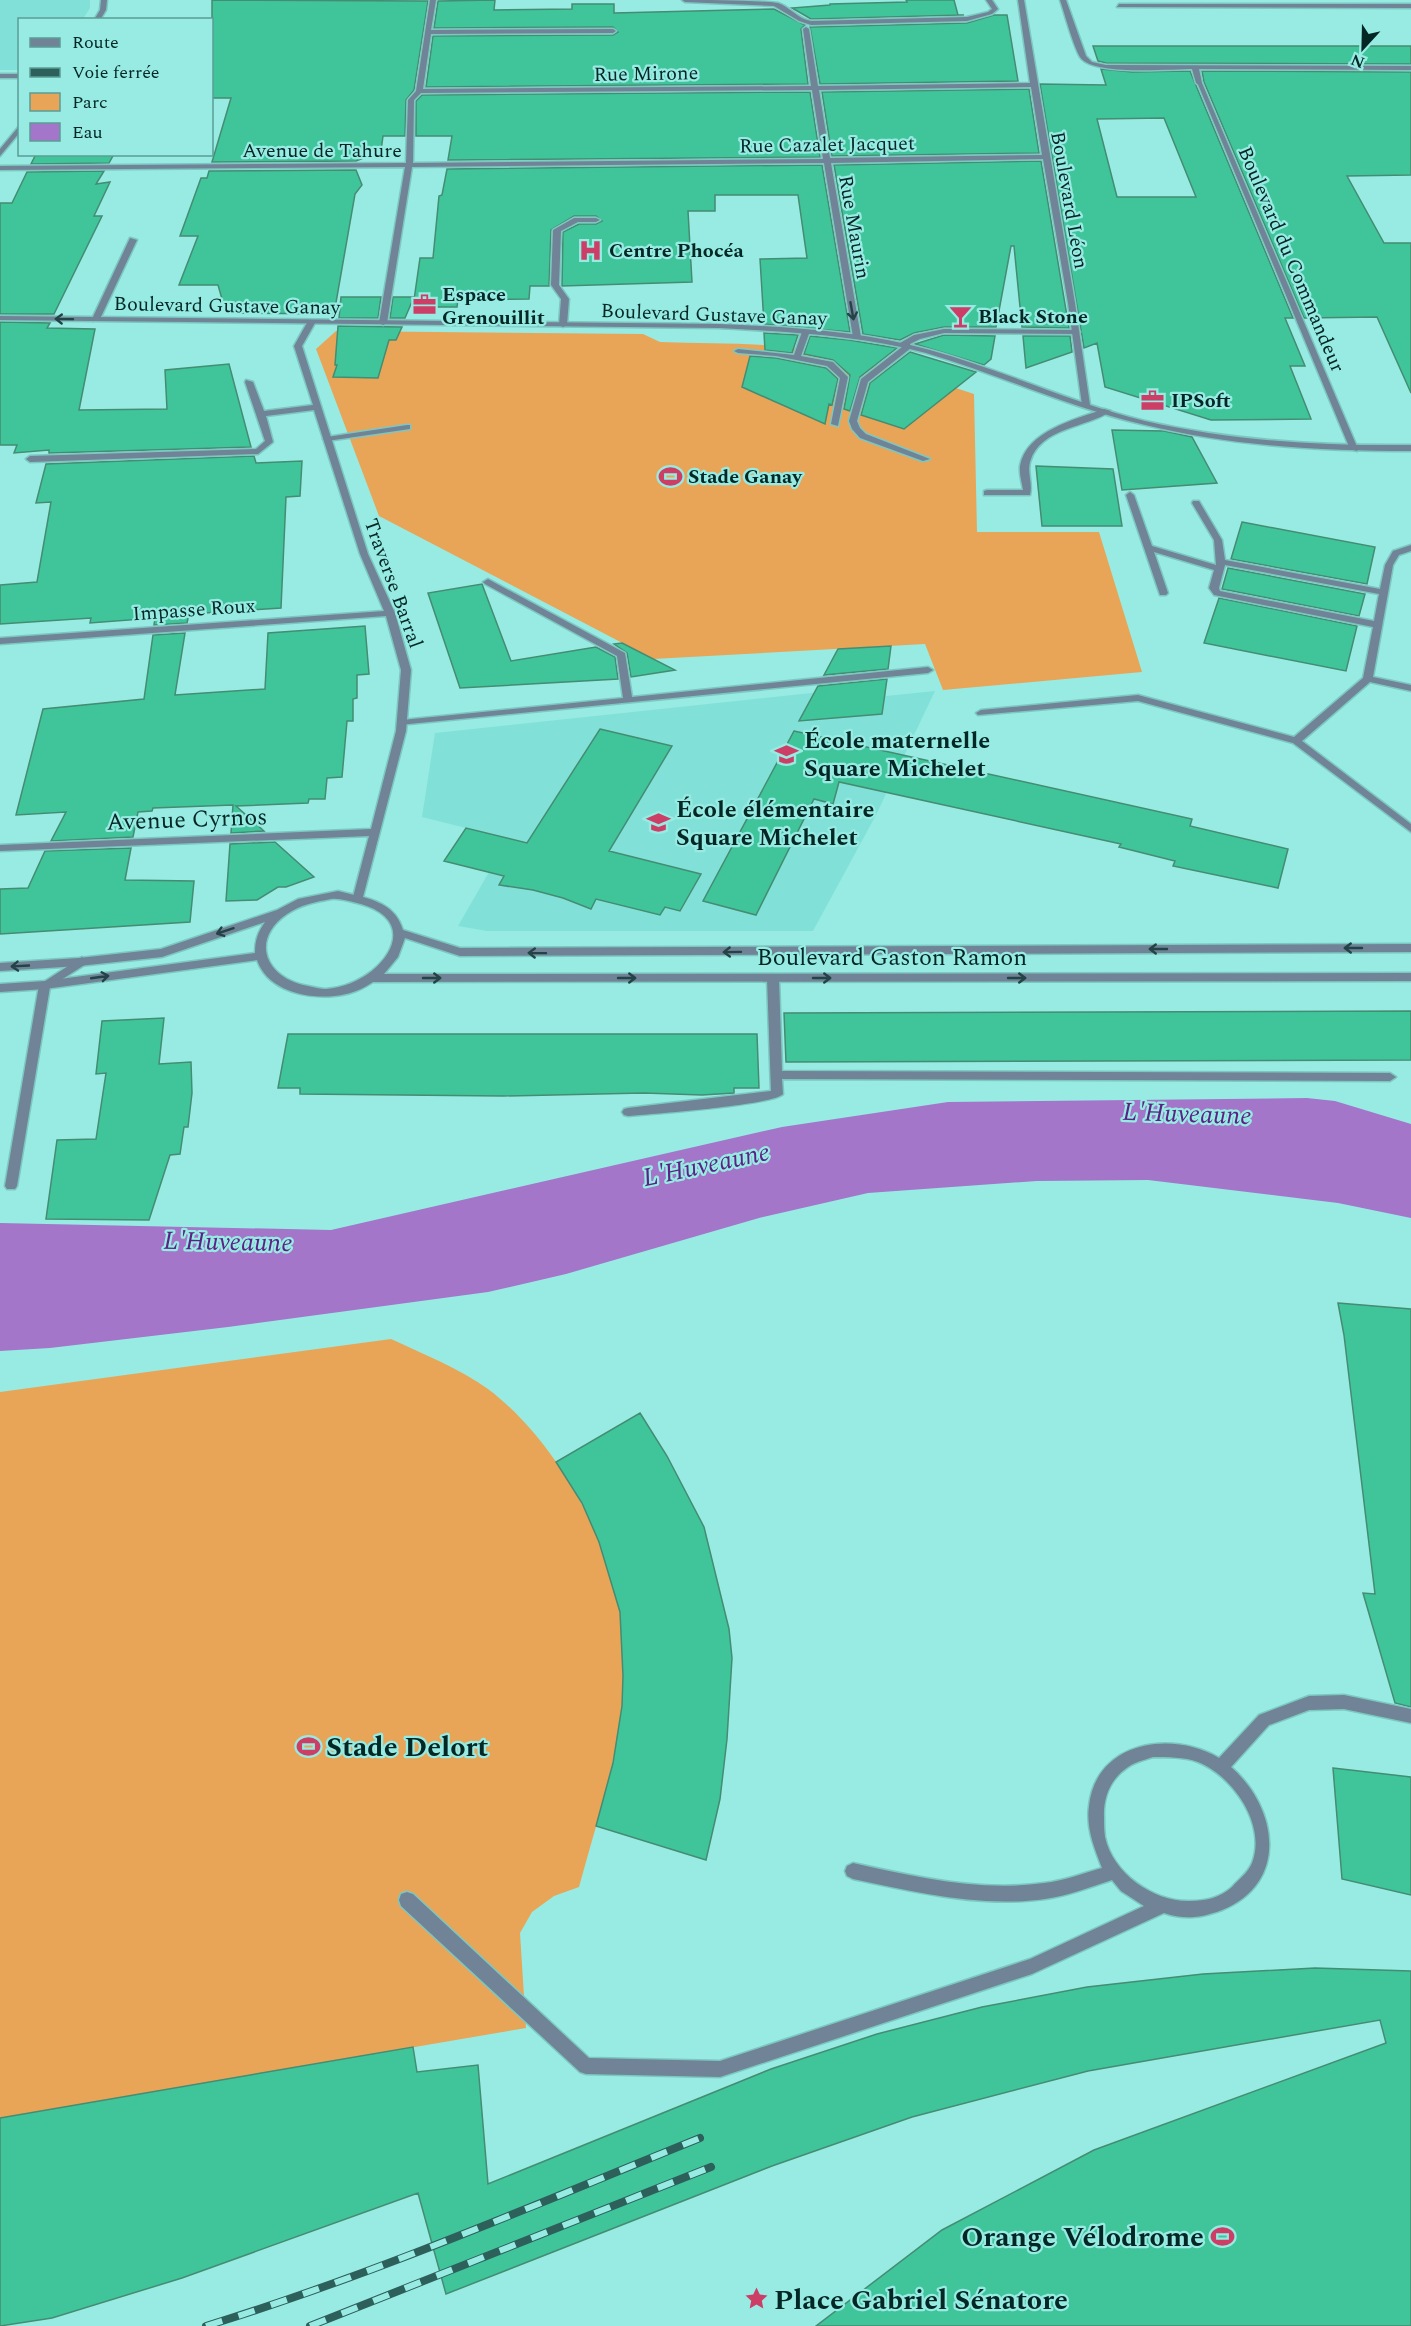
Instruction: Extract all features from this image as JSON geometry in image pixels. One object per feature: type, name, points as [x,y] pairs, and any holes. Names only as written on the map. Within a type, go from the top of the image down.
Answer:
[{"type":"street","points":[[98,18],[103,10],[104,0]]},
{"type":"street","points":[[383,323],[409,166],[411,100],[419,91],[433,0]]},
{"type":"street","points":[[685,0],[766,2],[790,11],[796,19],[811,23],[967,19],[990,14],[995,9],[989,0]]},
{"type":"street","name":"Boulevard Léon","points":[[1022,0],[1032,85],[1047,157],[1086,405]]},
{"type":"street","points":[[1063,0],[1080,52],[1090,63],[1106,67],[1411,68]]},
{"type":"street","points":[[1119,6],[1157,3],[1411,6]]},
{"type":"street","points":[[806,29],[814,88]]},
{"type":"street","points":[[428,32],[613,31]]},
{"type":"street","name":"Boulevard du Commandeur","points":[[1195,67],[1199,83],[1354,449]]},
{"type":"street","points":[[0,76],[18,76]]},
{"type":"street","name":"Rue Mirone","points":[[419,91],[1032,85]]},
{"type":"street","name":"Rue Maurin","points":[[814,88],[857,337]]},
{"type":"street","points":[[0,154],[18,130]]},
{"type":"street","name":"Rue Cazalet Jacquet","points":[[609,164],[1047,157]]},
{"type":"street","name":"Avenue de Tahure","points":[[0,168],[609,164]]},
{"type":"street","points":[[563,326],[565,299],[555,285],[557,230],[577,220],[596,220]]},
{"type":"street","points":[[96,319],[133,240]]},
{"type":"street","name":"Boulevard Gustave Ganay","points":[[0,318],[719,327],[806,331],[906,346],[1017,380],[1140,422],[1230,439],[1354,449],[1411,448]]},
{"type":"street","name":"Traverse Barral","points":[[311,323],[298,346],[364,554],[390,613],[406,670],[402,723],[358,897]]},
{"type":"street","points":[[797,357],[806,331]]},
{"type":"street","points":[[926,459],[863,436],[856,429],[854,421],[864,381],[916,337],[944,331],[1076,332]]},
{"type":"street","points":[[738,351],[797,357],[830,364],[844,377],[835,424]]},
{"type":"street","points":[[30,459],[258,451],[269,442],[249,382]]},
{"type":"street","points":[[261,414],[317,407]]},
{"type":"street","points":[[987,493],[1027,493],[1025,463],[1038,443],[1067,426],[1107,411]]},
{"type":"street","points":[[327,439],[407,427]]},
{"type":"street","points":[[1130,495],[1163,593]]},
{"type":"street","points":[[1196,503],[1218,540],[1220,565],[1214,588],[1217,593],[1378,625]]},
{"type":"street","points":[[1149,548],[1220,565],[1383,592]]},
{"type":"street","points":[[1296,741],[1368,679],[1389,565],[1396,553],[1411,548]]},
{"type":"street","points":[[488,582],[622,655],[628,700]]},
{"type":"street","name":"Impasse Roux","points":[[0,641],[390,613]]},
{"type":"street","points":[[402,723],[928,670]]},
{"type":"street","points":[[1368,679],[1411,688]]},
{"type":"street","points":[[981,713],[1138,698],[1296,741],[1411,829]]},
{"type":"street","name":"Avenue Cyrnos","points":[[0,848],[375,832]]},
{"type":"street","points":[[0,967],[82,962],[162,953],[281,913],[298,903],[317,897],[338,895],[358,897],[387,911],[396,921],[400,933],[399,949],[390,965],[374,978],[356,987],[336,992],[296,989],[280,982],[266,970],[260,956],[260,941],[268,926],[281,913]]},
{"type":"street","name":"Boulevard Gaston Ramon","points":[[400,933],[460,952],[1411,948]]},
{"type":"street","points":[[0,988],[45,985],[260,956]]},
{"type":"street","points":[[11,1186],[45,985],[82,962]]},
{"type":"street","name":"Boulevard Gaston Ramon","points":[[374,978],[1411,977]]},
{"type":"street","points":[[628,1112],[777,1094],[773,978]]},
{"type":"street","points":[[776,1075],[1390,1077]]},
{"type":"street","points":[[1221,1767],[1264,1720],[1309,1703],[1344,1702],[1411,1716]]},
{"type":"street","points":[[1153,1750],[1179,1750],[1205,1758],[1221,1767],[1248,1796],[1260,1822],[1262,1849],[1255,1874],[1239,1894],[1216,1907],[1190,1911],[1161,1906],[1134,1892],[1113,1872],[1100,1847],[1094,1820],[1098,1794],[1110,1773],[1129,1758],[1153,1750]]},
{"type":"street","points":[[854,1870],[900,1881],[988,1893],[1047,1891],[1113,1872]]},
{"type":"street","points":[[407,1900],[586,2066],[720,2069],[1032,1966],[1161,1906]]},
{"type":"shaded area","points":[[0,0],[90,0],[90,8],[84,18],[18,18],[18,70],[0,70]]},
{"type":"shaded area","name":"École élémentaire Square Michelet","points":[[886,685],[886,696],[935,691],[876,815],[813,931],[487,931],[458,926],[489,872],[444,861],[466,828],[422,817],[435,733]]},
{"type":"green space","name":"Stade Ganay","points":[[336,331],[643,334],[660,342],[784,347],[868,362],[974,394],[977,532],[1099,532],[1142,672],[943,690],[925,644],[653,659],[379,516],[316,349]]},
{"type":"green space","name":"Stade Delort","points":[[391,1339],[477,1381],[512,1409],[534,1433],[555,1460],[589,1519],[603,1550],[620,1611],[624,1671],[619,1730],[604,1798],[579,1887],[554,1896],[532,1912],[520,1933],[526,2028],[0,2118],[0,1392]]},
{"type":"water","name":"L'Huveaune","points":[[1307,1098],[1335,1101],[1411,1124],[1411,1218],[1338,1203],[1148,1180],[1037,1181],[868,1193],[759,1218],[566,1274],[488,1292],[228,1327],[50,1348],[0,1351],[0,1223],[331,1230],[782,1127],[948,1102]]},
{"type":"building","points":[[212,0],[428,1],[414,90],[406,100],[405,136],[383,136],[381,151],[356,161],[212,162],[231,98],[213,98]]},
{"type":"building","points":[[495,0],[494,10],[572,9],[572,4],[614,4],[614,13],[774,9],[805,25],[801,29],[808,84],[426,87],[433,36],[613,35],[618,32],[613,27],[434,28],[438,1]]},
{"type":"building","points":[[906,0],[954,0],[958,15],[964,15],[811,19],[792,8],[830,4],[907,2]]},
{"type":"building","points":[[994,15],[1007,15],[1018,81],[820,84],[810,27],[967,23]]},
{"type":"building","points":[[1093,46],[1411,46],[1411,64],[1106,63],[1098,61]]},
{"type":"building","points":[[1101,69],[1132,72],[1190,71],[1293,318],[1285,318],[1305,366],[1290,366],[1311,419],[1211,420],[1105,387],[1097,343],[1084,348],[1040,84],[1106,85]],"holes":[[[1164,118],[1196,197],[1117,197],[1097,119]]]},
{"type":"building","points":[[1202,71],[1411,72],[1411,175],[1347,176],[1384,243],[1411,243],[1411,393],[1377,317],[1304,318],[1204,82]]},
{"type":"building","points":[[1029,89],[1039,153],[832,156],[822,92]]},
{"type":"building","points":[[810,92],[820,157],[448,160],[452,136],[416,136],[416,101],[422,95]]},
{"type":"building","points":[[35,156],[113,156],[109,163],[31,164]]},
{"type":"building","points":[[1041,161],[1069,328],[1022,327],[1014,246],[1011,246],[996,327],[944,327],[914,333],[900,340],[863,334],[834,165]]},
{"type":"building","points":[[822,165],[850,332],[764,324],[760,259],[807,258],[798,195],[715,195],[715,211],[688,211],[692,282],[562,286],[563,232],[579,224],[596,224],[602,221],[596,216],[574,216],[551,230],[549,286],[530,286],[529,299],[458,300],[457,307],[413,307],[420,258],[433,258],[439,196],[442,195],[447,169]]},
{"type":"building","points":[[356,170],[362,185],[355,194],[334,314],[226,313],[218,285],[179,285],[198,236],[180,236],[201,178],[207,178],[209,171]]},
{"type":"building","points":[[104,171],[96,184],[110,182],[94,216],[102,216],[54,314],[0,314],[0,203],[12,203],[27,172]]},
{"type":"building","points":[[341,297],[381,297],[378,318],[339,318]]},
{"type":"building","points":[[393,297],[414,297],[405,318],[390,318]]},
{"type":"building","points":[[0,322],[50,323],[47,328],[95,329],[79,410],[167,409],[165,370],[229,364],[251,447],[49,453],[49,450],[14,453],[17,445],[0,445]]},
{"type":"building","points":[[338,326],[402,327],[396,340],[389,340],[378,378],[333,377],[337,365],[335,365]]},
{"type":"building","points":[[764,333],[798,335],[792,353],[765,350]]},
{"type":"building","points":[[944,335],[995,336],[991,359],[984,365],[915,344]]},
{"type":"building","points":[[810,336],[897,348],[860,377],[850,411],[844,409],[850,375],[833,360],[804,354]]},
{"type":"building","points":[[1023,336],[1070,336],[1072,352],[1026,368]]},
{"type":"building","points":[[910,352],[976,372],[904,429],[861,415],[870,383]]},
{"type":"building","points":[[750,356],[776,358],[826,368],[838,379],[825,424],[742,387]]},
{"type":"building","points":[[1112,430],[1164,431],[1192,437],[1217,483],[1122,490]]},
{"type":"building","points":[[254,456],[256,463],[302,461],[300,496],[286,497],[281,608],[189,614],[187,623],[154,625],[155,618],[90,623],[91,618],[0,624],[0,585],[37,582],[51,502],[36,503],[46,464]]},
{"type":"building","points":[[1036,466],[1113,469],[1122,526],[1042,526]]},
{"type":"building","points":[[1242,522],[1375,547],[1367,584],[1231,559]]},
{"type":"building","points":[[1228,568],[1365,594],[1359,616],[1222,589]]},
{"type":"building","points":[[482,584],[511,661],[596,647],[615,657],[618,679],[460,688],[428,593]]},
{"type":"building","points":[[1219,598],[1357,626],[1346,671],[1204,643]]},
{"type":"building","points":[[365,626],[369,674],[357,675],[357,698],[353,699],[353,721],[347,721],[342,777],[327,778],[325,799],[309,799],[308,803],[236,806],[264,831],[231,833],[233,805],[153,808],[152,811],[138,812],[133,837],[51,841],[66,812],[16,815],[43,709],[144,699],[153,635],[185,633],[175,695],[265,689],[268,633]]},
{"type":"building","points":[[622,643],[675,670],[631,677],[627,653],[614,644]]},
{"type":"building","points":[[891,646],[888,669],[824,675],[838,649]]},
{"type":"building","points":[[887,679],[882,714],[799,721],[818,686]]},
{"type":"building","points":[[600,729],[672,746],[609,851],[701,874],[680,911],[665,907],[660,915],[596,899],[591,909],[533,890],[499,885],[504,876],[444,861],[466,828],[527,843]]},
{"type":"building","points":[[794,731],[1192,819],[1190,826],[1288,849],[1278,888],[1173,866],[1175,861],[1119,847],[1121,844],[839,782],[833,804],[814,799],[756,915],[703,901]]},
{"type":"building","points":[[275,842],[314,877],[286,887],[278,887],[257,900],[226,901],[230,844]]},
{"type":"building","points":[[131,848],[125,880],[194,881],[190,922],[0,934],[0,889],[28,888],[45,851]]},
{"type":"building","points":[[1411,1011],[1411,1060],[786,1062],[784,1013]]},
{"type":"building","points":[[164,1018],[159,1064],[191,1062],[192,1093],[188,1127],[184,1127],[180,1154],[170,1155],[149,1220],[46,1219],[57,1140],[96,1139],[106,1073],[96,1074],[102,1021]]},
{"type":"building","points":[[288,1034],[757,1034],[759,1088],[734,1088],[734,1093],[702,1095],[644,1093],[503,1096],[300,1094],[300,1088],[278,1088]]},
{"type":"building","points":[[1338,1303],[1411,1309],[1411,1707],[1395,1703],[1363,1593],[1375,1594],[1344,1335]]},
{"type":"building","points":[[640,1413],[667,1456],[704,1527],[729,1629],[732,1658],[727,1739],[720,1799],[706,1860],[596,1826],[613,1763],[622,1706],[620,1612],[599,1542],[582,1503],[556,1462]]},
{"type":"building","points":[[1333,1768],[1411,1777],[1411,1895],[1342,1879]]},
{"type":"building","points":[[1315,1968],[1411,1971],[1411,2326],[816,2326],[942,2230],[1094,2150],[1386,2043],[1380,2020],[1088,2071],[912,2117],[772,2166],[446,2294],[418,2193],[182,2278],[52,2318],[0,2326],[0,2118],[413,2047],[417,2072],[478,2065],[488,2184],[771,2069],[877,2034],[982,2007],[1087,1987],[1203,1974]]},
{"type":"railway","points":[[206,2326],[394,2261],[700,2138]]},
{"type":"railway","points":[[310,2326],[711,2167]]},
{"type":"place","name":"Centre Phocéa","points":[[591,250]]},
{"type":"place","name":"Espace Grenouillit","points":[[424,305]]},
{"type":"place","name":"Black Stone","points":[[960,316]]},
{"type":"place","name":"IPSoft","points":[[1153,400]]},
{"type":"place","name":"Stade Ganay","points":[[670,476]]},
{"type":"place","name":"École maternelle Square Michelet","points":[[786,754]]},
{"type":"place","name":"École élémentaire Square Michelet","points":[[658,823]]},
{"type":"place","name":"Stade Delort","points":[[308,1746]]},
{"type":"place","name":"Orange Vélodrome","points":[[1222,2236]]},
{"type":"place","name":"Place Gabriel Sénatore","points":[[756,2299]]}]
